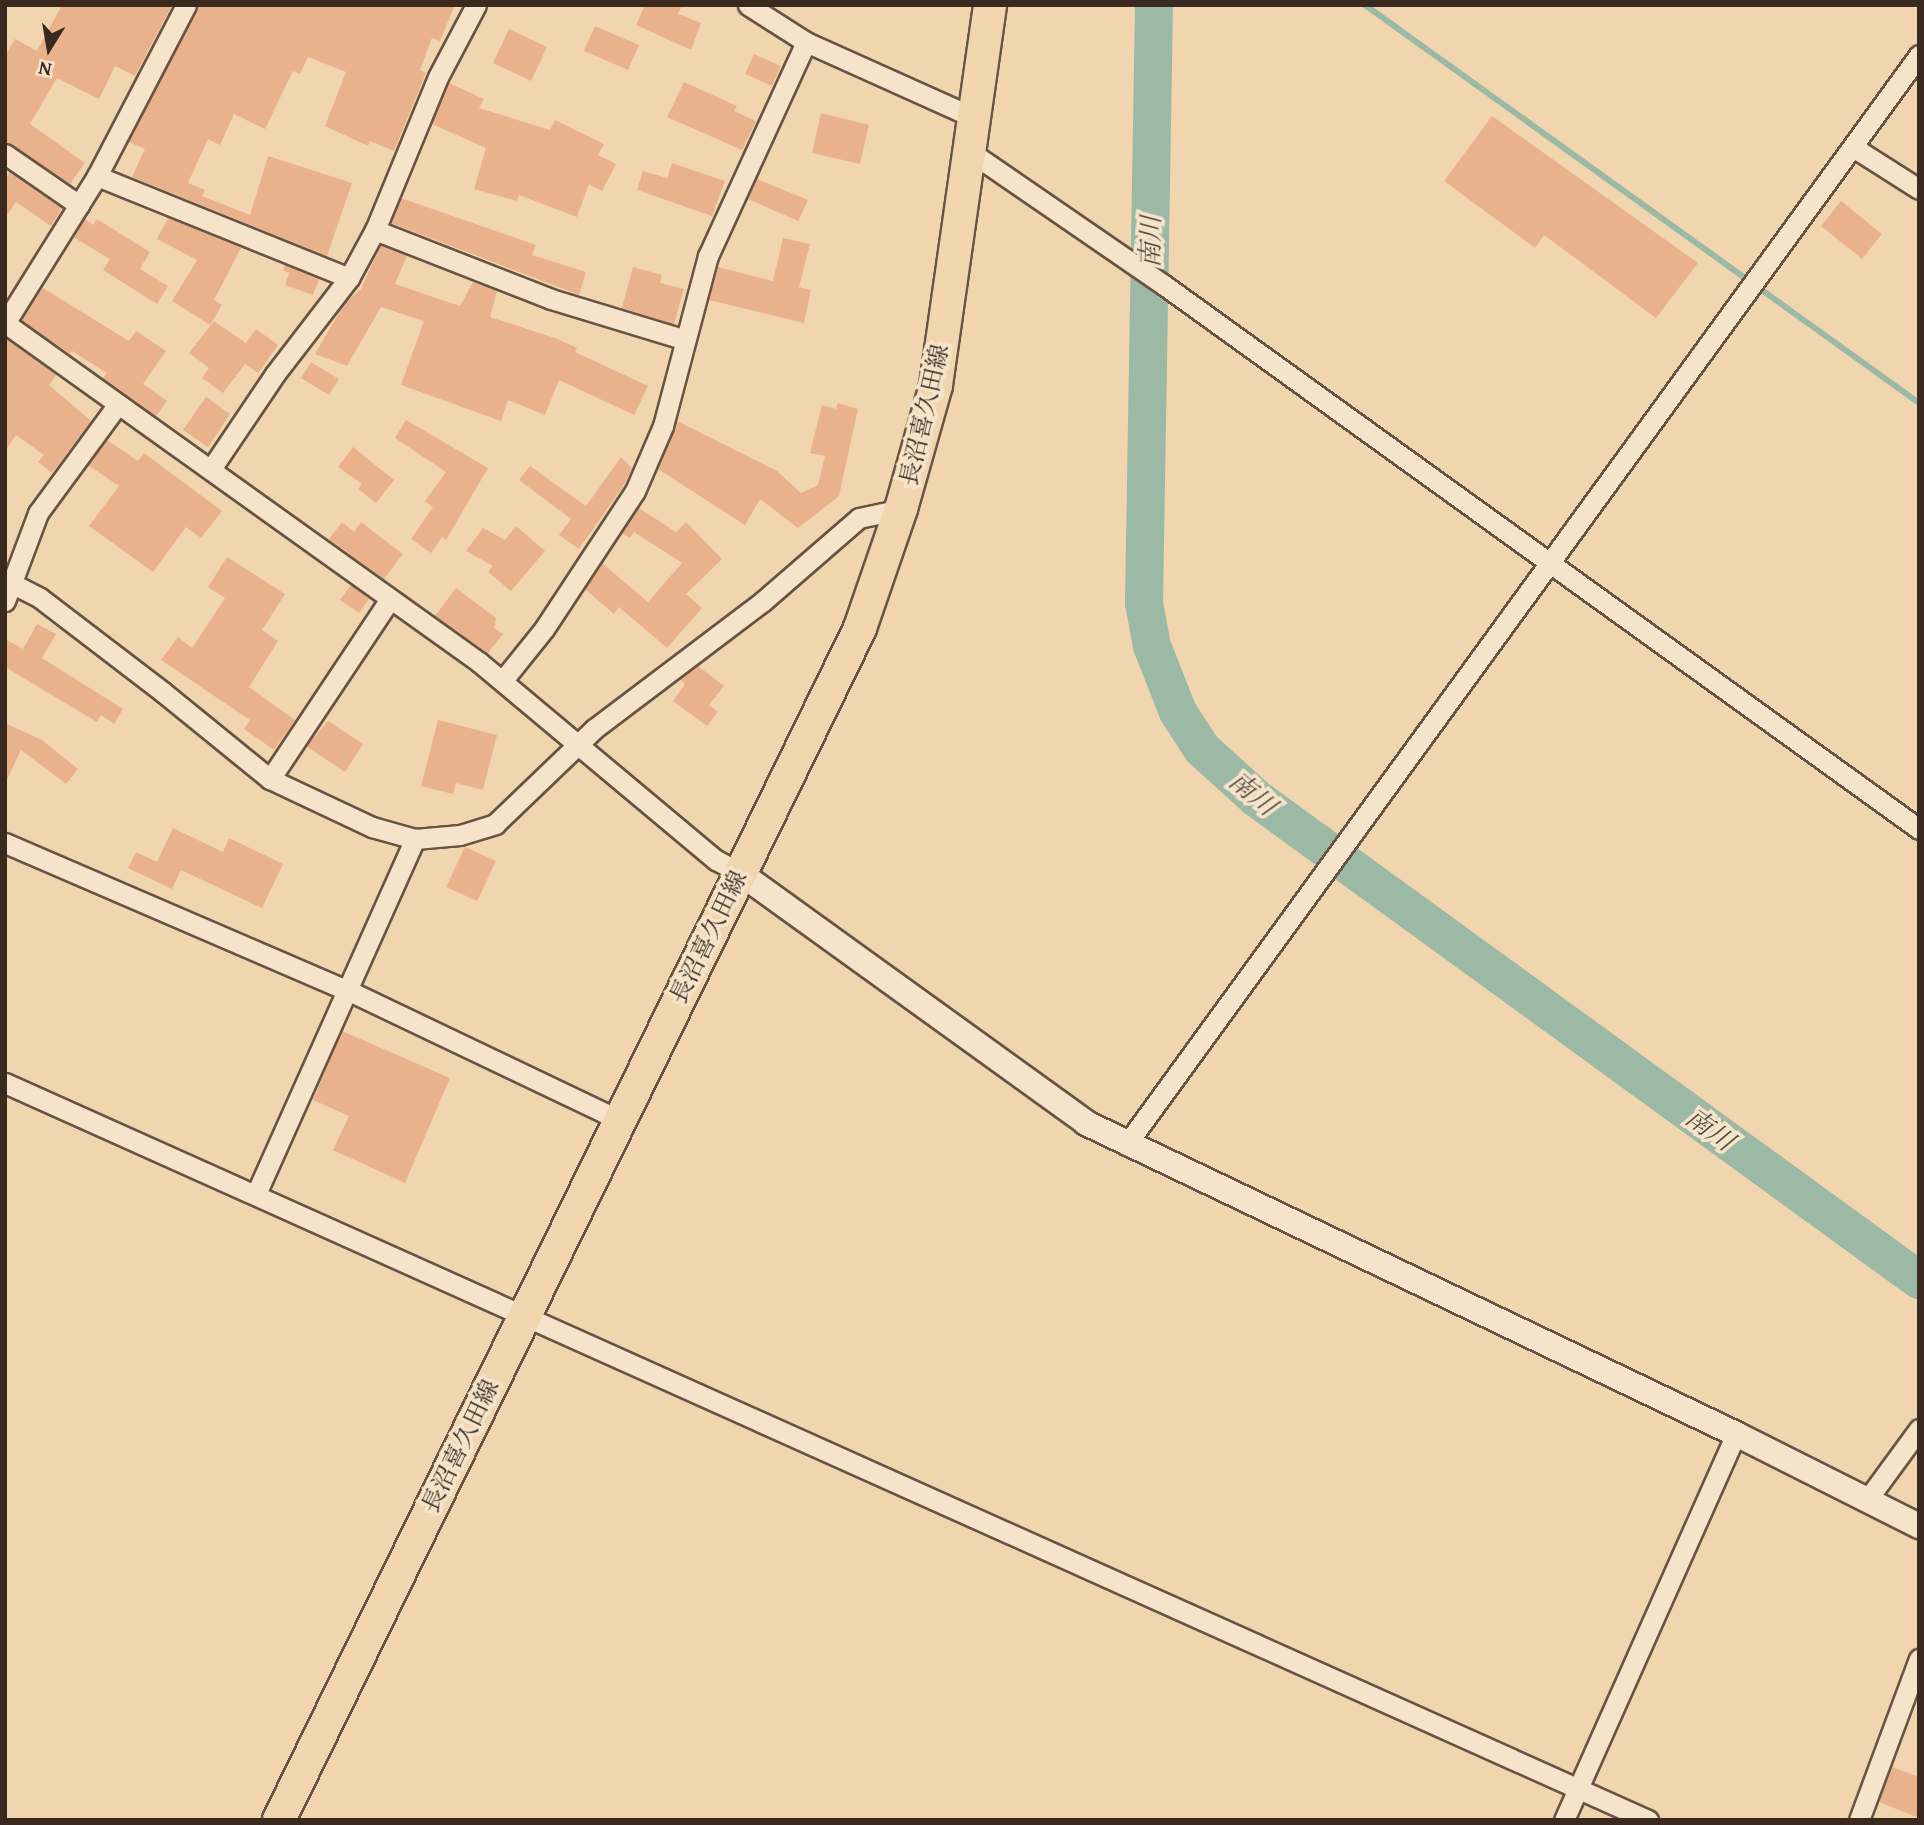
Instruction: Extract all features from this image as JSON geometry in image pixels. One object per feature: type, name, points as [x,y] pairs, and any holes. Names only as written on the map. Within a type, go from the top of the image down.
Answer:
[{"type":"main road","name":"長沼喜久田線","points":[[279,1820],[618,1119],[860,628],[901,509],[936,385],[990,5]]},
{"type":"street","points":[[186,5],[97,176],[5,323],[503,680],[716,860],[740,873],[1057,1104],[1126,1144],[1736,1434],[1919,1526]]},
{"type":"street","points":[[211,469],[275,374],[349,278],[375,230],[439,77],[477,5]]},
{"type":"street","points":[[748,5],[806,42],[975,118]]},
{"type":"street","points":[[503,680],[544,629],[635,491],[663,426],[683,339],[709,256],[806,42]]},
{"type":"street","points":[[1126,1144],[1547,561],[1919,55]]},
{"type":"street","points":[[1853,147],[1919,189]]},
{"type":"street","points":[[969,151],[1132,262],[1919,830]]},
{"type":"street","points":[[5,154],[79,205]]},
{"type":"street","points":[[97,176],[349,278]]},
{"type":"street","points":[[375,230],[551,299],[683,339]]},
{"type":"street","points":[[118,404],[38,513],[9,592],[40,598],[163,692],[270,779],[372,827],[415,839],[460,835],[495,824],[577,744],[678,662],[762,602],[859,518],[901,509]]},
{"type":"street","points":[[270,779],[390,599]]},
{"type":"street","points":[[256,1195],[415,839]]},
{"type":"street","points":[[5,842],[347,990],[618,1119]]},
{"type":"street","points":[[5,1083],[525,1313],[1648,1820]]},
{"type":"street","points":[[1867,1500],[1919,1429]]},
{"type":"street","points":[[1564,1820],[1736,1434]]},
{"type":"street","points":[[1859,1820],[1919,1659]]},
{"type":"building","points":[[62,5],[172,5],[135,76],[115,66],[99,99],[57,78],[30,124],[85,163],[70,184],[5,142],[5,56],[15,39],[37,51]]},
{"type":"building","points":[[198,5],[455,5],[440,41],[432,38],[420,70],[426,73],[394,151],[370,141],[368,146],[325,126],[346,72],[308,57],[300,74],[293,71],[265,129],[234,114],[220,145],[208,139],[188,183],[205,190],[202,196],[250,215],[268,156],[352,183],[327,256],[132,177],[145,149],[129,142]]},
{"type":"building","points":[[645,5],[682,5],[678,14],[701,23],[691,50],[636,25]]},
{"type":"building","points":[[595,26],[639,45],[628,70],[584,51]]},
{"type":"building","points":[[509,29],[547,47],[531,81],[493,63]]},
{"type":"building","points":[[754,54],[781,66],[772,86],[745,74]]},
{"type":"building","points":[[684,82],[737,106],[734,111],[756,121],[742,150],[667,117]]},
{"type":"building","points":[[449,83],[484,99],[479,108],[550,130],[555,120],[604,144],[598,155],[616,164],[602,191],[589,184],[577,217],[519,195],[517,201],[474,189],[486,148],[432,124]]},
{"type":"building","points":[[821,113],[869,125],[860,164],[812,153]]},
{"type":"building","points":[[1492,116],[1698,263],[1656,318],[1544,235],[1535,248],[1444,181]]},
{"type":"building","points":[[672,163],[725,181],[712,216],[637,190],[643,171],[667,178]]},
{"type":"building","points":[[10,172],[62,208],[51,226],[16,202],[5,218],[5,179]]},
{"type":"building","points":[[757,179],[808,200],[798,221],[748,199]]},
{"type":"building","points":[[401,198],[536,245],[532,255],[586,272],[579,295],[391,223]]},
{"type":"building","points":[[1841,201],[1882,234],[1862,259],[1821,226]]},
{"type":"building","points":[[168,218],[241,248],[214,300],[222,305],[210,325],[172,301],[197,260],[157,239]]},
{"type":"building","points":[[85,219],[93,225],[97,219],[150,252],[140,269],[168,286],[157,304],[103,270],[110,259],[73,237]]},
{"type":"building","points":[[783,238],[810,244],[799,287],[811,290],[804,323],[709,300],[718,267],[773,281]]},
{"type":"building","points":[[381,245],[407,256],[395,284],[460,306],[473,282],[497,291],[490,317],[558,339],[577,348],[575,352],[648,386],[634,415],[559,380],[545,415],[508,400],[501,421],[401,385],[424,321],[381,307],[347,366],[315,354],[345,303],[361,289]]},
{"type":"building","points":[[285,265],[319,279],[313,295],[285,285],[289,273],[283,270]]},
{"type":"building","points":[[633,267],[662,275],[660,283],[684,289],[674,324],[622,308]]},
{"type":"building","points":[[43,288],[129,341],[136,331],[166,351],[143,384],[167,401],[156,416],[103,378],[107,373],[72,351],[70,354],[21,320]]},
{"type":"building","points":[[214,321],[246,343],[256,329],[278,345],[258,373],[245,364],[223,393],[202,378],[209,368],[189,353]]},
{"type":"building","points":[[5,338],[56,375],[49,385],[91,421],[52,473],[38,462],[44,455],[16,435],[5,451]]},
{"type":"building","points":[[311,362],[339,379],[329,395],[301,378]]},
{"type":"building","points":[[206,397],[230,414],[208,447],[183,430]]},
{"type":"building","points":[[838,403],[858,409],[839,496],[798,528],[760,499],[745,525],[658,469],[677,421],[777,471],[801,493],[818,485],[825,456],[810,453],[822,405],[836,409]]},
{"type":"building","points":[[406,420],[488,468],[446,540],[442,537],[431,553],[411,539],[433,507],[425,501],[446,472],[395,438]]},
{"type":"building","points":[[107,440],[138,461],[144,453],[222,511],[201,538],[186,527],[153,572],[89,526],[119,486],[88,465]]},
{"type":"building","points":[[353,447],[394,480],[376,503],[358,489],[362,484],[338,467]]},
{"type":"building","points":[[621,457],[632,468],[624,485],[579,549],[559,535],[571,519],[519,480],[530,466],[586,506]]},
{"type":"building","points":[[639,508],[676,532],[686,522],[722,559],[686,594],[702,608],[667,648],[619,607],[614,614],[585,589],[602,563],[648,602],[682,563],[634,532],[630,538],[622,533]]},
{"type":"building","points":[[342,522],[354,532],[361,522],[403,554],[384,579],[329,539]]},
{"type":"building","points":[[516,526],[545,551],[511,591],[488,572],[493,566],[466,551],[483,528],[505,540]]},
{"type":"building","points":[[227,557],[285,594],[262,630],[278,641],[249,687],[295,720],[274,750],[244,729],[250,720],[161,660],[178,637],[192,648],[225,598],[208,587]]},
{"type":"building","points":[[351,585],[369,599],[359,613],[340,600]]},
{"type":"building","points":[[456,588],[496,618],[494,628],[503,634],[488,653],[435,616]]},
{"type":"building","points":[[37,624],[56,634],[42,658],[123,709],[114,724],[101,715],[97,722],[5,667],[5,639],[23,649]]},
{"type":"building","points":[[698,666],[724,686],[709,705],[718,712],[707,726],[673,701],[685,684],[680,679]]},
{"type":"building","points":[[438,720],[497,735],[483,790],[456,783],[453,794],[421,786]]},
{"type":"building","points":[[328,721],[363,744],[345,772],[306,746]]},
{"type":"building","points":[[5,723],[42,740],[78,769],[66,784],[21,750],[5,784]]},
{"type":"building","points":[[173,828],[223,852],[229,838],[283,864],[262,908],[181,870],[172,889],[128,868],[136,852],[157,862]]},
{"type":"building","points":[[465,847],[496,861],[477,901],[446,887]]},
{"type":"building","points":[[342,1031],[450,1078],[405,1183],[333,1150],[349,1116],[313,1100]]},
{"type":"building","points":[[1892,1767],[1919,1777],[1919,1818],[1879,1802]]},
{"type":"waterway","name":"南川","points":[[1154,5],[1144,603],[1152,646],[1178,712],[1202,749],[1256,798],[1919,1280]]},
{"type":"waterway","points":[[1365,5],[1919,403]]}]
